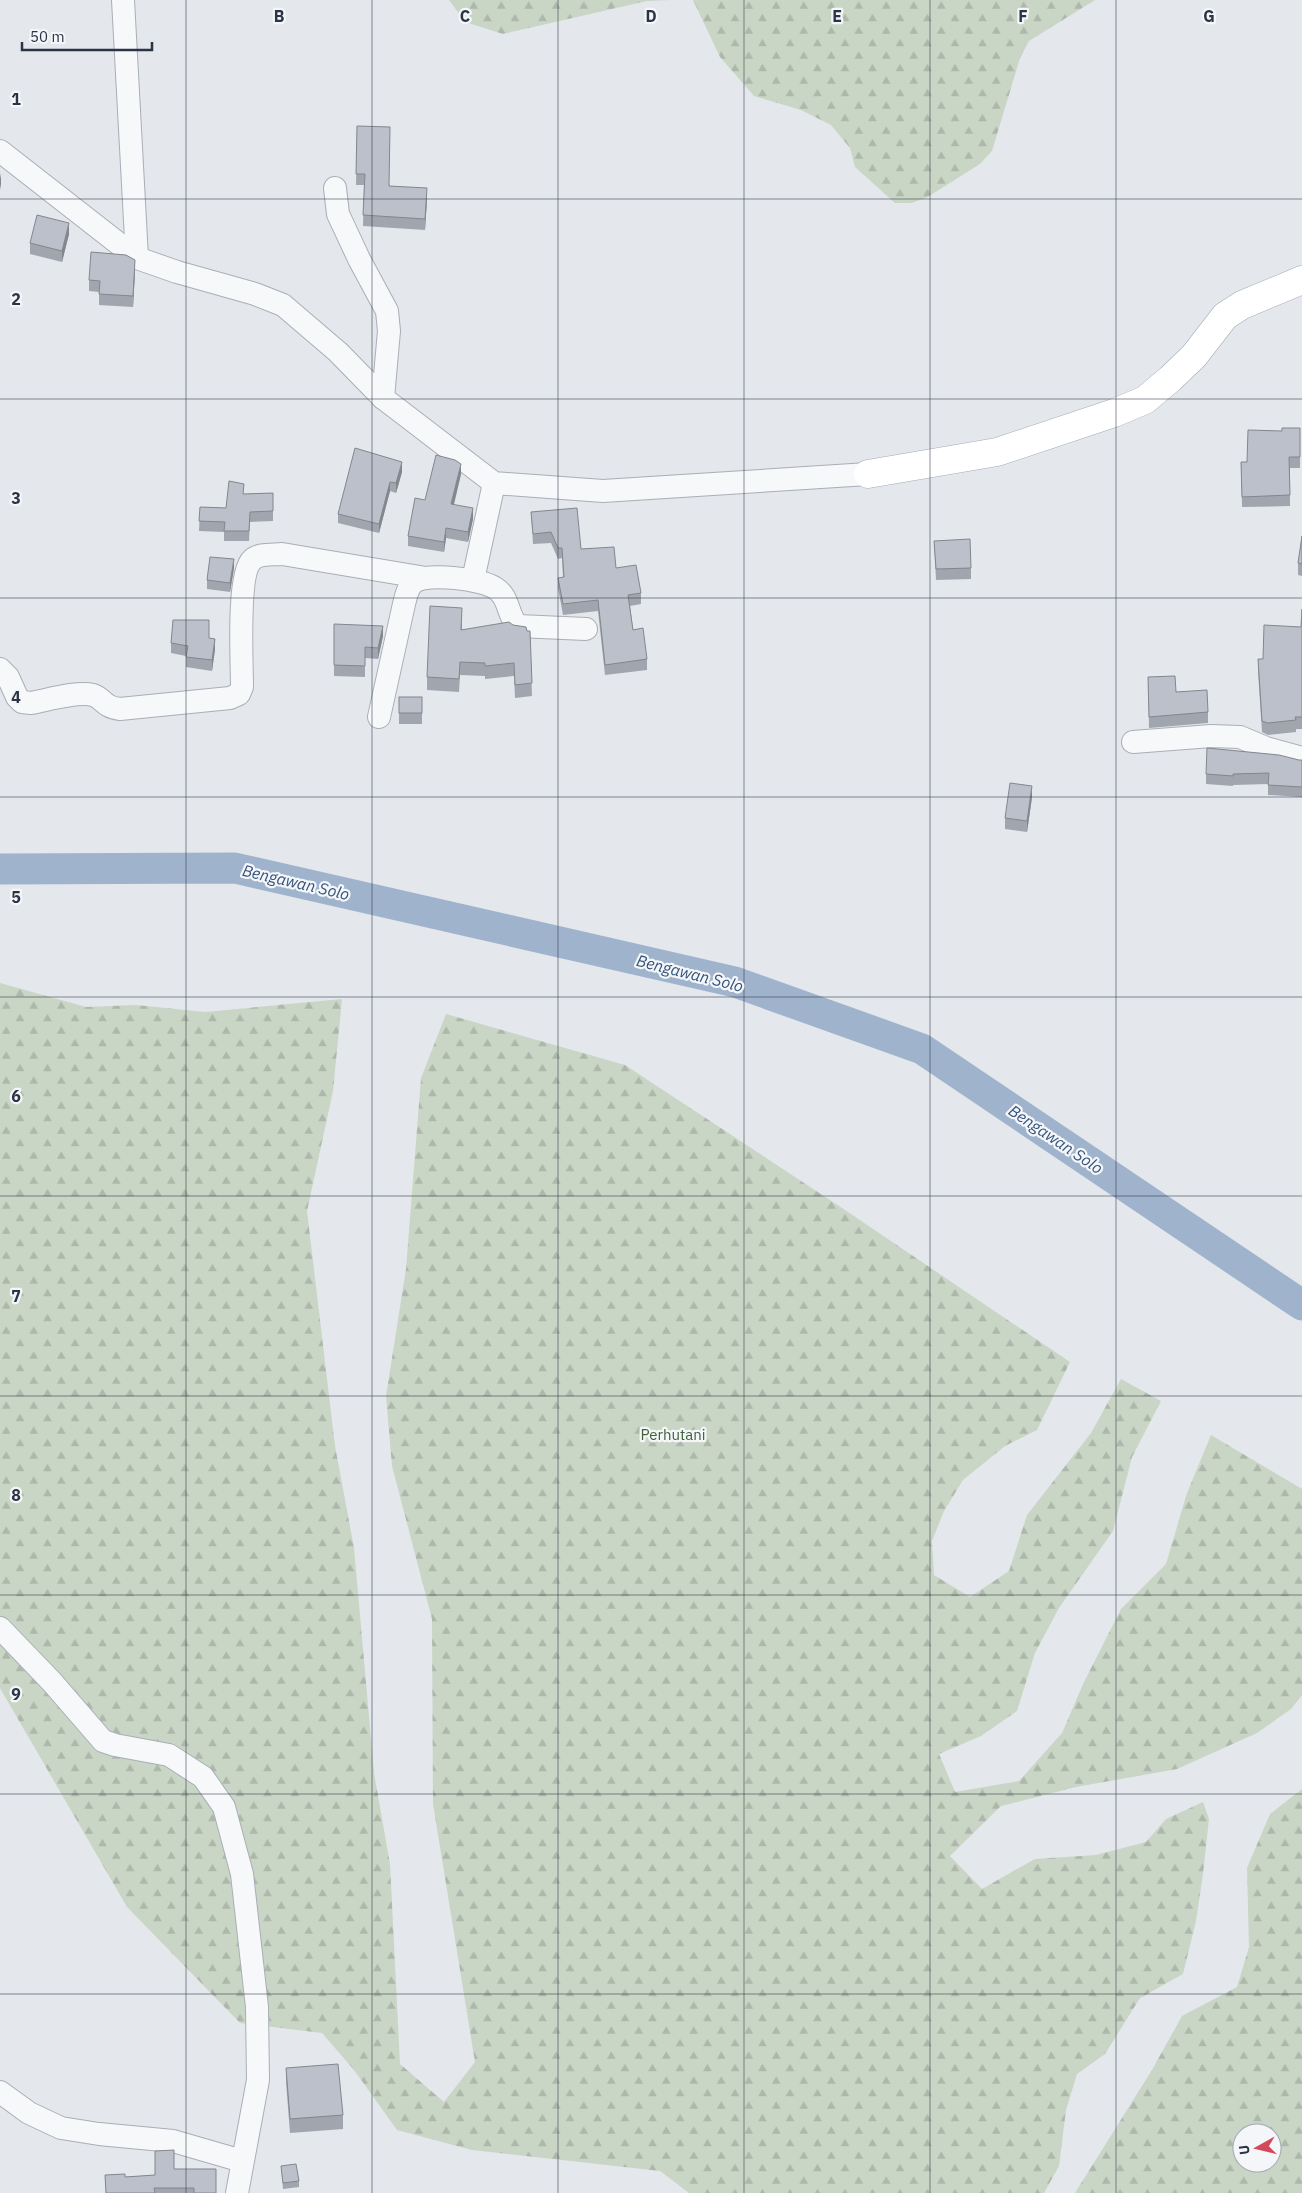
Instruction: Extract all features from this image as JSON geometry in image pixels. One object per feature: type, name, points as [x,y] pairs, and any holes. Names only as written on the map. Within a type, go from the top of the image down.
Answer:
[{"type":"main road","points":[[868,474],[997,452],[1114,413],[1145,400],[1170,380],[1194,356],[1225,316],[1242,305],[1302,280]]},
{"type":"street","points":[[123,0],[137,258]]},
{"type":"street","points":[[0,151],[137,258],[283,304],[338,352],[383,398],[494,484],[603,491],[868,474]]},
{"type":"street","points":[[335,188],[338,214],[359,259],[387,311],[389,331],[383,398]]},
{"type":"street","points":[[473,580],[494,484]]},
{"type":"street","points":[[0,669],[8,677],[17,697],[22,702],[31,703],[84,694],[95,695],[109,708],[120,709],[230,698],[239,694],[242,687],[245,572],[252,560],[264,555],[282,554],[426,578],[473,580],[495,588],[504,597],[513,622],[518,626],[586,629]]},
{"type":"street","points":[[379,717],[410,586],[415,581],[426,578]]},
{"type":"street","points":[[1133,742],[1232,736],[1302,758]]},
{"type":"street","points":[[0,1628],[52,1682],[103,1740],[115,1745],[169,1755],[203,1777],[224,1807],[242,1874],[257,2007],[258,2080],[237,2193]]},
{"type":"street","points":[[0,2092],[29,2113],[61,2128],[99,2134],[173,2141],[242,2160]]},
{"type":"green space","points":[[449,0],[671,0],[647,1],[503,34],[465,22]]},
{"type":"green space","points":[[693,0],[1095,0],[1029,41],[1020,58],[992,151],[980,164],[926,198],[911,203],[895,203],[855,167],[850,148],[831,125],[801,110],[754,96],[720,57]]},
{"type":"green space","name":"Perhutani","points":[[0,983],[86,1007],[136,1005],[205,1012],[342,999],[333,1091],[307,1211],[335,1446],[354,1548],[374,1773],[390,1864],[400,2064],[444,2102],[475,2062],[433,1804],[432,1619],[392,1466],[386,1396],[406,1269],[421,1078],[446,1014],[625,1065],[842,1208],[1070,1362],[1037,1430],[1005,1446],[963,1480],[944,1511],[932,1541],[934,1575],[970,1597],[1009,1571],[1027,1515],[1091,1433],[1121,1379],[1161,1401],[1132,1457],[1113,1531],[1059,1608],[1035,1653],[1017,1711],[981,1736],[939,1754],[955,1792],[1019,1781],[1062,1733],[1084,1682],[1121,1609],[1166,1564],[1187,1493],[1211,1435],[1302,1489],[1302,1695],[1291,1709],[1257,1733],[1177,1769],[1076,1787],[1001,1806],[950,1856],[982,1889],[1035,1859],[1096,1855],[1146,1842],[1166,1819],[1203,1802],[1209,1819],[1196,1921],[1183,1974],[1140,1998],[1105,2054],[1077,2074],[1066,2110],[1059,2166],[1044,2193],[689,2193],[660,2171],[472,2150],[397,2130],[354,2070],[322,2033],[240,2023],[127,1907],[0,1688]]},
{"type":"green space","points":[[1302,1789],[1302,2193],[1075,2193],[1152,2070],[1182,2016],[1237,1987],[1249,1947],[1247,1868],[1270,1814]]},
{"type":"building","points":[[357,126],[390,127],[389,186],[427,188],[425,219],[363,215],[365,174],[356,174]]},
{"type":"building","points":[[37,215],[69,223],[62,251],[30,243]]},
{"type":"building","points":[[91,252],[126,255],[135,260],[133,296],[99,294],[100,281],[89,280]]},
{"type":"building","points":[[1282,428],[1300,428],[1300,457],[1289,457],[1290,495],[1242,497],[1241,462],[1247,462],[1248,430],[1282,431]]},
{"type":"building","points":[[355,448],[402,462],[396,483],[390,482],[379,524],[338,514]]},
{"type":"building","points":[[436,455],[455,460],[461,464],[451,504],[473,508],[468,532],[446,528],[444,542],[408,536],[415,498],[425,500]]},
{"type":"building","points":[[229,481],[244,484],[243,494],[273,493],[273,511],[250,512],[249,531],[224,531],[225,522],[199,521],[200,507],[226,508]]},
{"type":"building","points":[[577,508],[581,549],[614,547],[616,568],[636,565],[641,593],[628,595],[633,630],[643,628],[647,659],[605,665],[598,600],[563,604],[558,578],[564,577],[562,548],[558,548],[551,532],[533,534],[531,512]]},
{"type":"building","points":[[1302,536],[1302,564],[1298,563]]},
{"type":"building","points":[[970,539],[971,568],[936,569],[934,541]]},
{"type":"building","points":[[210,557],[234,559],[230,583],[207,580]]},
{"type":"building","points":[[430,606],[462,608],[461,630],[509,622],[513,625],[526,627],[527,631],[530,631],[532,683],[515,685],[514,663],[485,666],[485,663],[460,662],[459,679],[427,677]]},
{"type":"building","points":[[1302,609],[1302,717],[1295,717],[1296,720],[1268,723],[1262,721],[1258,659],[1263,659],[1264,625],[1301,627]]},
{"type":"building","points":[[173,620],[209,620],[209,638],[215,639],[212,660],[186,657],[188,646],[171,643]]},
{"type":"building","points":[[334,624],[383,626],[378,648],[365,647],[365,666],[334,665]]},
{"type":"building","points":[[1175,676],[1176,692],[1207,690],[1208,712],[1149,717],[1148,677]]},
{"type":"building","points":[[399,697],[422,697],[422,713],[399,713]]},
{"type":"building","points":[[1207,748],[1279,755],[1302,760],[1302,787],[1268,785],[1269,773],[1233,774],[1233,776],[1206,774]]},
{"type":"building","points":[[1010,783],[1032,786],[1027,821],[1005,818]]},
{"type":"building","points":[[338,2064],[343,2115],[290,2119],[286,2068]]},
{"type":"building","points":[[174,2150],[174,2169],[216,2169],[216,2193],[194,2193],[194,2188],[154,2188],[155,2193],[106,2193],[105,2175],[125,2174],[125,2177],[155,2175],[155,2151]]},
{"type":"building","points":[[296,2164],[299,2181],[283,2183],[281,2166]]},
{"type":"waterway","name":"Bengawan Solo","points":[[0,869],[235,868],[735,982],[922,1049],[1302,1305]]}]
